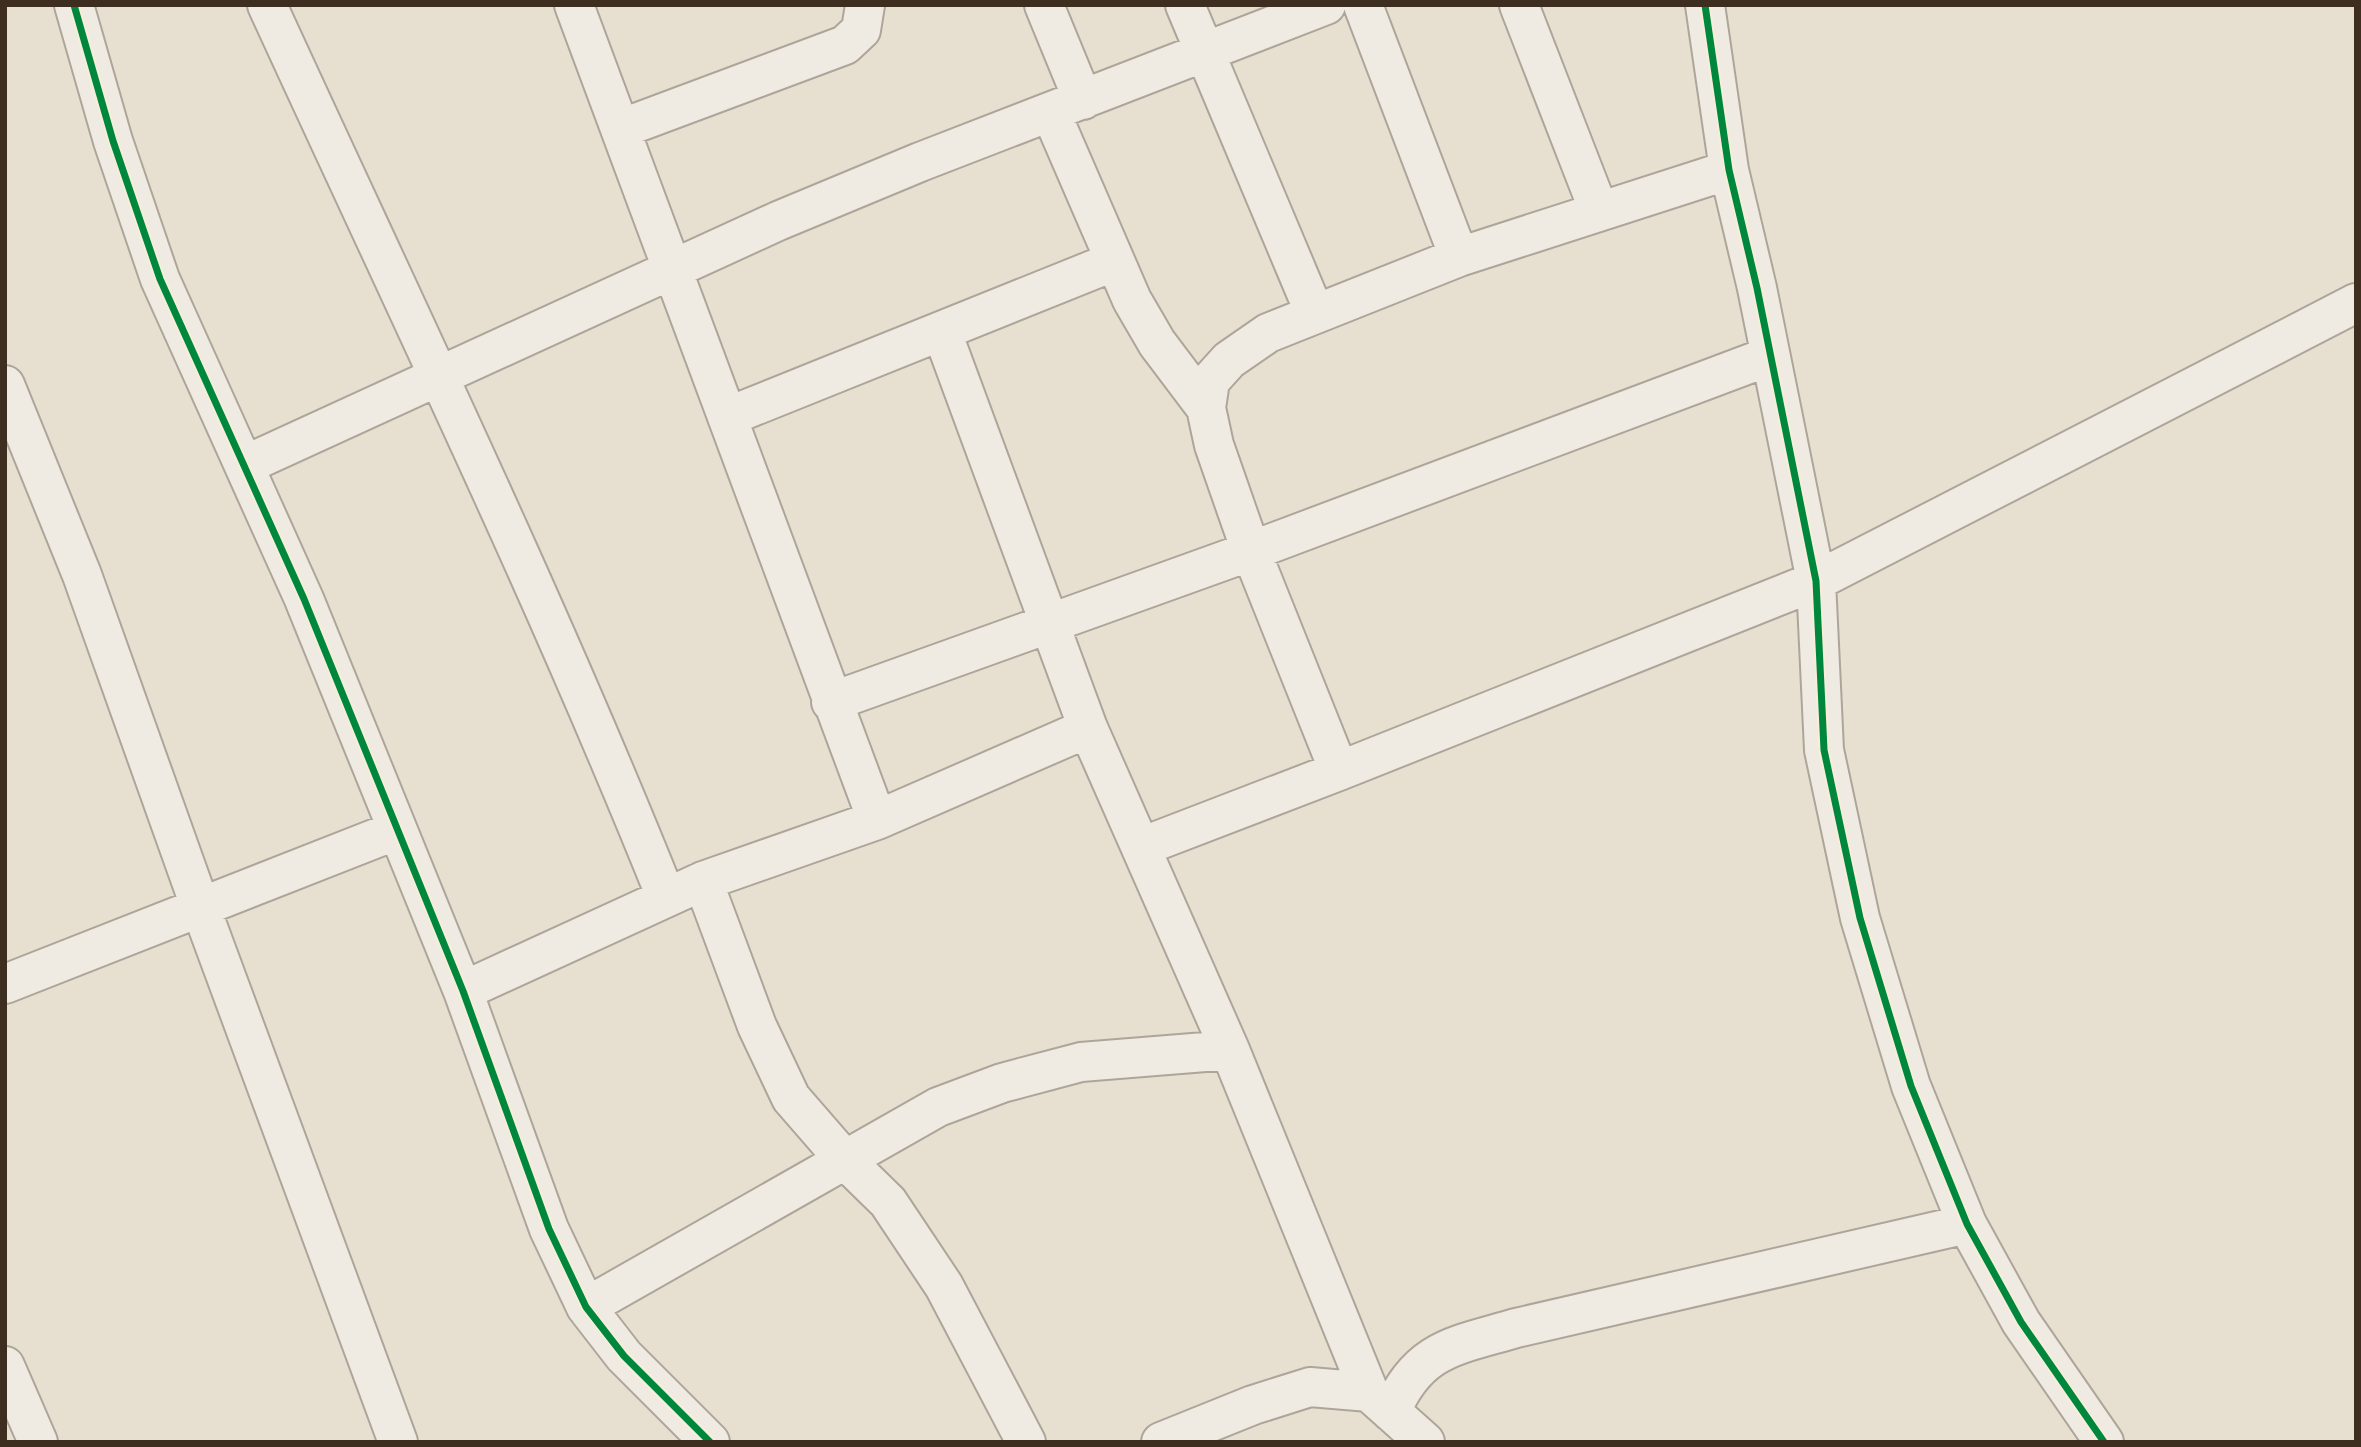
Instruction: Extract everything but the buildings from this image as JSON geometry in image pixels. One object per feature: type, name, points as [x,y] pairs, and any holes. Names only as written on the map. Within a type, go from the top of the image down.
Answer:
[{"type":"street","points":[[74,5],[113,141],[160,279],[304,599],[463,991],[549,1230],[586,1307],[624,1356],[710,1442]]},
{"type":"street","points":[[267,5],[587,702],[666,898]]},
{"type":"street","points":[[574,5],[877,820]]},
{"type":"street","points":[[620,129],[845,45],[861,30],[865,5]]},
{"type":"street","points":[[1044,5],[1067,106],[1115,261],[1132,300],[1157,343],[1206,408]]},
{"type":"street","points":[[1185,5],[1315,314]]},
{"type":"street","points":[[244,466],[439,379],[672,269],[907,167],[1326,5]]},
{"type":"street","points":[[1363,5],[1459,257]]},
{"type":"street","points":[[1519,5],[1599,211]]},
{"type":"street","points":[[1705,5],[1730,170],[1816,581],[1824,750],[1860,918],[1911,1086],[1967,1224],[2021,1322],[2104,1442]]},
{"type":"street","points":[[1339,771],[1251,551],[1214,445],[1206,408],[1210,381],[1230,360],[1268,333],[1459,257],[1730,170]]},
{"type":"street","points":[[727,417],[1115,261]]},
{"type":"street","points":[[1141,847],[1816,581],[2356,303]]},
{"type":"street","points":[[942,332],[1088,728],[1230,1050],[1380,1402],[1425,1442]]},
{"type":"street","points":[[831,702],[1251,551],[1770,356]]},
{"type":"street","points":[[5,385],[82,575],[200,906],[398,1442]]},
{"type":"street","points":[[463,991],[703,881],[877,820],[1088,728]]},
{"type":"street","points":[[5,984],[397,830]]},
{"type":"street","points":[[703,881],[757,1026],[791,1098],[844,1159],[888,1202],[944,1286],[1026,1442]]},
{"type":"street","points":[[586,1307],[938,1107],[1002,1083],[1081,1062],[1230,1050]]},
{"type":"street","points":[[1161,1442],[1253,1405],[1310,1387],[1380,1402],[1402,1385],[1419,1366],[1448,1348],[1516,1328],[1967,1224]]},
{"type":"street","points":[[5,1366],[38,1442]]},
{"type":"cycle path","points":[[74,5],[113,141],[160,279],[304,599],[463,991],[549,1229],[586,1307],[624,1356],[710,1442]]},
{"type":"cycle path","points":[[1705,5],[1729,170],[1757,288],[1816,581],[1824,750],[1860,918],[1911,1086],[1967,1224],[2021,1322],[2104,1442]]}]
